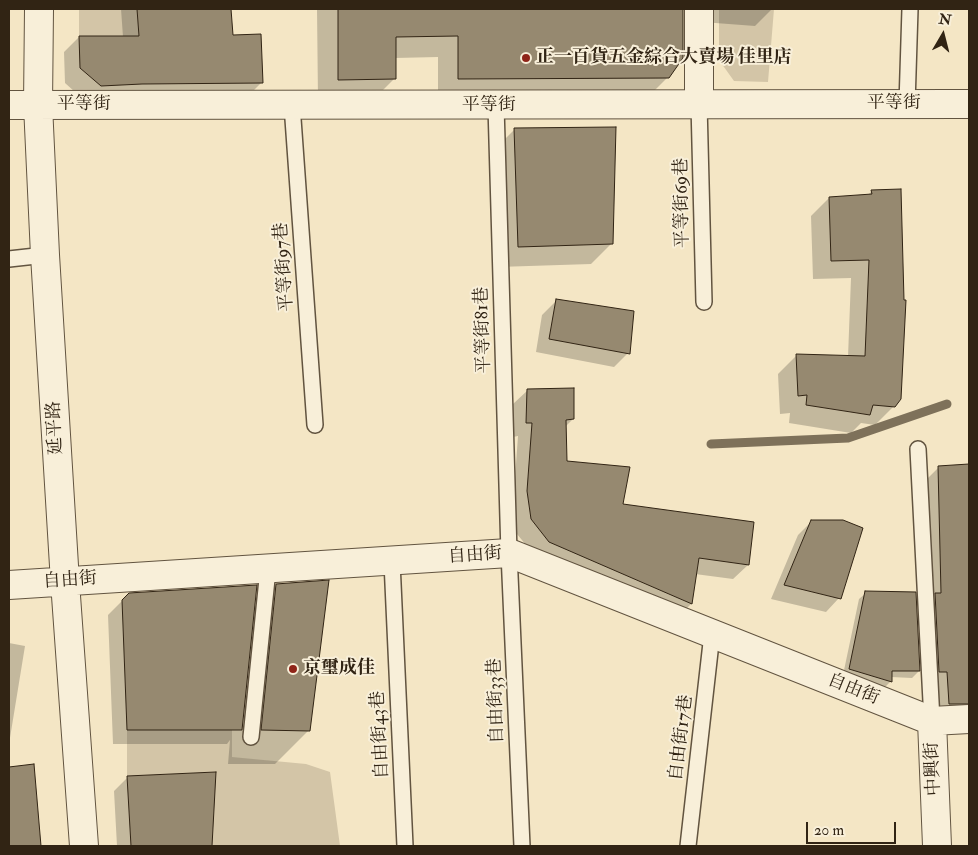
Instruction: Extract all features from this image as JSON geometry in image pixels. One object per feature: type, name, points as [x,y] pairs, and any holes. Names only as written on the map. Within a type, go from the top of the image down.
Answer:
[{"type":"street","name":"延平路","points":[[39,9],[38,105],[45,255],[65,582],[84,846]]},
{"type":"street","points":[[699,9],[699,104]]},
{"type":"street","name":"平等街","points":[[9,105],[496,106],[969,104]]},
{"type":"street","name":"自由街","points":[[9,585],[510,553],[932,721],[969,719]]},
{"type":"street","name":"中興街","points":[[932,721],[938,846]]},
{"type":"lane","points":[[907,104],[910,9]]},
{"type":"lane","name":"平等街69巷","points":[[699,104],[704,302]]},
{"type":"lane","name":"平等街97巷","points":[[292,105],[315,425]]},
{"type":"lane","name":"平等街81巷","points":[[496,106],[510,553]]},
{"type":"lane","points":[[9,259],[45,255]]},
{"type":"lane","points":[[918,449],[932,721]]},
{"type":"lane","name":"自由街33巷","points":[[510,553],[522,846]]},
{"type":"lane","name":"自由街43巷","points":[[392,562],[405,846]]},
{"type":"lane","points":[[251,737],[268,569]]},
{"type":"lane","name":"自由街17巷","points":[[688,846],[712,634]]},
{"type":"shaded area","points":[[79,9],[137,9],[139,36],[79,36]]},
{"type":"shaded area","points":[[719,9],[774,9],[768,82],[734,81],[719,60]]},
{"type":"shaded area","points":[[127,730],[232,730],[232,757],[306,764],[330,772],[340,846],[212,846],[215,772],[127,776]]},
{"type":"building","points":[[137,9],[231,9],[233,35],[261,34],[263,83],[101,86],[80,68],[79,36],[139,36]]},
{"type":"building","points":[[338,9],[683,9],[683,58],[669,78],[458,79],[458,36],[396,37],[396,79],[338,80]]},
{"type":"building","points":[[616,127],[613,244],[518,247],[514,128]]},
{"type":"building","points":[[901,189],[904,300],[906,300],[901,399],[895,407],[873,405],[870,415],[806,405],[807,395],[798,396],[796,354],[865,356],[869,260],[831,261],[829,197],[872,194],[871,190]]},
{"type":"building","points":[[556,299],[634,311],[630,354],[549,339]]},
{"type":"building","points":[[574,388],[574,419],[566,420],[567,461],[630,467],[623,504],[754,522],[749,565],[699,558],[692,604],[549,542],[531,519],[527,491],[532,423],[526,423],[527,389]]},
{"type":"building","points":[[969,464],[969,704],[949,704],[947,672],[939,672],[935,593],[941,593],[938,466]]},
{"type":"building","points":[[811,520],[843,520],[863,528],[841,599],[784,585]]},
{"type":"building","name":"京璽成佳","points":[[329,580],[310,731],[261,730],[276,584]]},
{"type":"building","points":[[257,585],[242,730],[127,730],[122,600],[129,593]]},
{"type":"building","points":[[865,591],[916,592],[920,671],[892,671],[892,682],[849,669]]},
{"type":"building","points":[[34,764],[41,846],[9,846],[9,767]]},
{"type":"building","points":[[216,772],[212,846],[131,846],[127,776]]},
{"type":"waterway","points":[[711,444],[848,438],[947,404]]},
{"type":"place","name":"正一百貨五金綜合大賣場 佳里店","points":[[526,58]]},
{"type":"place","name":"京璽成佳","points":[[293,669]]}]
